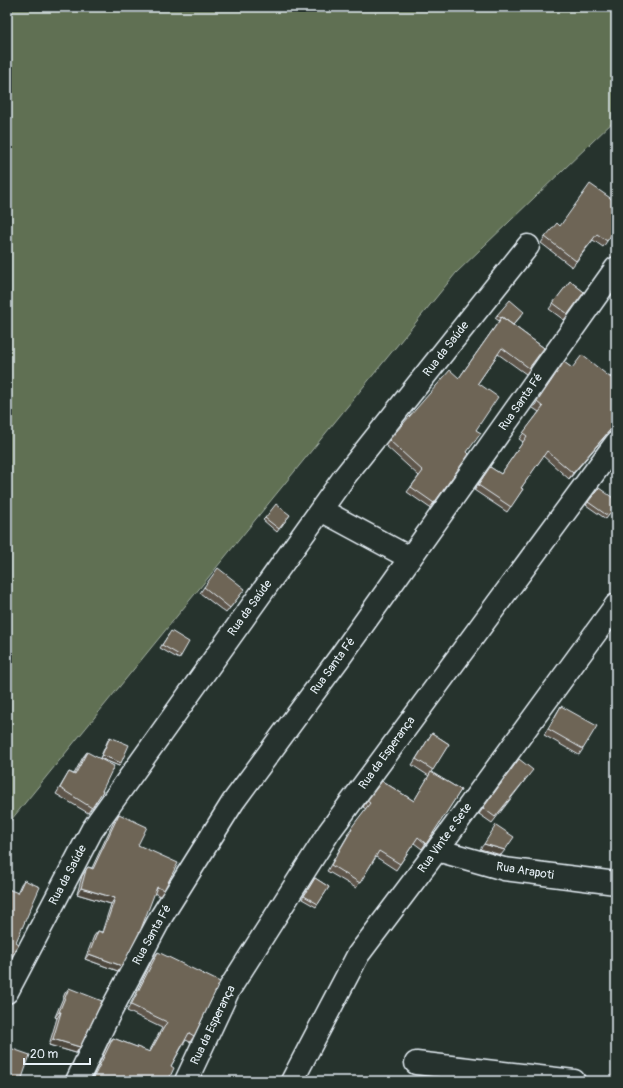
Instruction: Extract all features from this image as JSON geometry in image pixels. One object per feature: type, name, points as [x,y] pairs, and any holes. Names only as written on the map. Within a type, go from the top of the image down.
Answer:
[{"type":"street","name":"Rua da Saúde","points":[[7,992],[92,830],[350,470],[528,246]]},
{"type":"street","name":"Rua Santa Fé","points":[[77,1081],[108,1016],[161,918],[233,802],[340,657],[616,268]]},
{"type":"street","name":"Rua da Esperança","points":[[186,1081],[228,991],[329,832],[616,443]]},
{"type":"street","points":[[321,510],[410,558]]},
{"type":"street","name":"Rua Vinte e Sete","points":[[292,1081],[358,955],[437,850],[616,605]]},
{"type":"street","name":"Rua Arapoti","points":[[437,850],[504,869],[616,883]]},
{"type":"street","points":[[416,1064],[574,1081]]},
{"type":"green space","points":[[7,7],[616,7],[616,119],[456,273],[7,825]]},
{"type":"building","points":[[590,184],[616,202],[616,228],[607,241],[597,234],[576,261],[545,237],[557,223],[560,226]]},
{"type":"building","points":[[570,281],[584,292],[568,314],[553,303]]},
{"type":"building","points":[[510,300],[524,312],[513,325],[497,315]]},
{"type":"building","points":[[502,317],[544,348],[529,368],[502,348],[478,383],[498,397],[476,430],[481,433],[467,452],[469,454],[434,503],[411,487],[423,471],[389,440],[450,370],[459,378]]},
{"type":"building","points":[[582,355],[611,378],[616,370],[616,426],[610,430],[573,473],[547,451],[521,488],[523,489],[511,507],[478,485],[490,467],[501,474],[527,436],[523,433],[543,407],[537,402],[564,362],[572,368]]},
{"type":"building","points":[[599,488],[616,500],[616,506],[608,516],[588,502]]},
{"type":"building","points":[[276,504],[290,515],[279,529],[265,518]]},
{"type":"building","points":[[218,568],[245,589],[230,608],[204,587]]},
{"type":"building","points":[[171,631],[189,642],[181,656],[162,645]]},
{"type":"building","points":[[561,706],[597,726],[583,749],[548,729]]},
{"type":"building","points":[[432,733],[449,744],[433,770],[416,759]]},
{"type":"building","points":[[110,737],[129,745],[121,763],[102,755]]},
{"type":"building","points":[[87,752],[114,766],[103,791],[92,808],[60,788],[69,772],[75,775]]},
{"type":"building","points":[[519,759],[533,770],[495,817],[483,808]]},
{"type":"building","points":[[431,772],[461,790],[426,844],[418,837],[400,864],[379,851],[360,883],[331,865],[352,829],[351,828],[370,803],[367,801],[382,781],[414,801]]},
{"type":"building","points":[[119,814],[147,827],[138,845],[178,863],[164,890],[157,887],[141,929],[122,966],[89,954],[98,931],[103,933],[115,898],[81,888],[86,870],[88,867],[93,869]]},
{"type":"building","points":[[496,825],[514,837],[505,850],[484,844]]},
{"type":"building","points":[[315,878],[329,887],[318,904],[304,896]]},
{"type":"building","points":[[24,880],[40,887],[16,942],[19,944],[10,960],[7,958],[7,890],[8,889],[18,893]]},
{"type":"building","points":[[158,952],[220,982],[194,1036],[189,1033],[171,1066],[174,1068],[168,1081],[92,1081],[113,1038],[150,1052],[167,1022],[131,1005]]},
{"type":"building","points":[[69,988],[102,1001],[80,1047],[53,1039],[61,1012],[59,1012]]},
{"type":"building","points":[[7,1047],[30,1055],[21,1081],[7,1081]]}]
